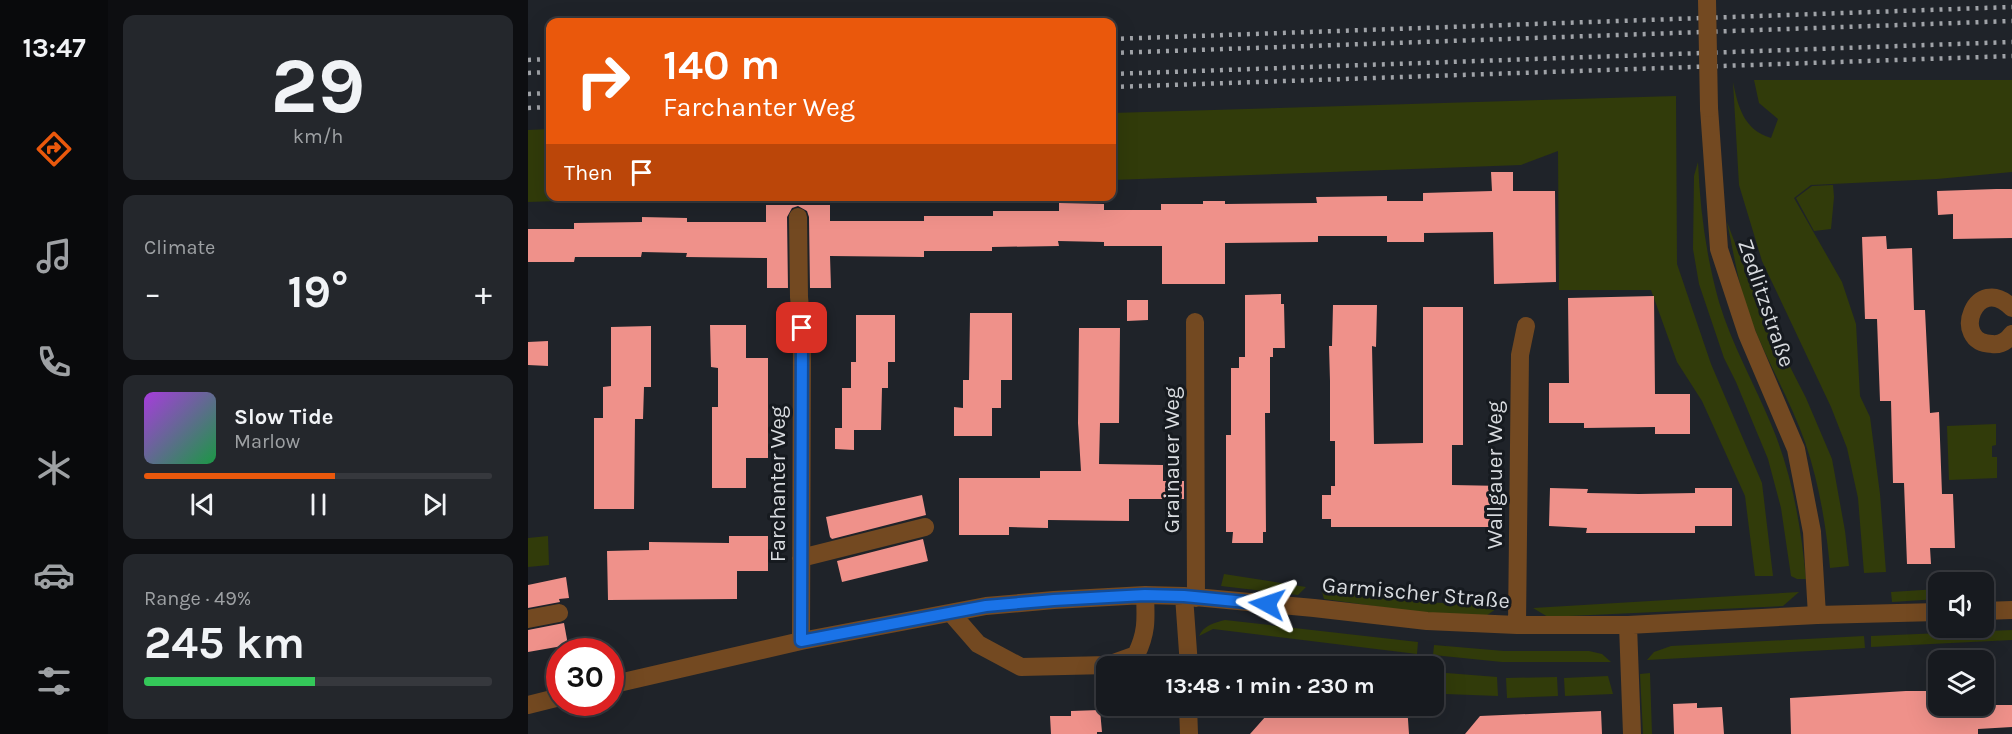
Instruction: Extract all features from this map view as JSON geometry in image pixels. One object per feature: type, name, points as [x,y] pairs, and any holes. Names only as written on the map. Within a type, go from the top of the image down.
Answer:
[{"type":"street","name":"Zedlitzstraße","points":[[1707,0],[1710,108],[1719,249],[1747,334],[1796,449],[1812,532],[1817,615]]},
{"type":"street","name":"Farchanter Weg","points":[[798,217],[799,297],[802,328],[801,641]]},
{"type":"street","points":[[2012,308],[2000,299],[1985,299],[1973,309],[1970,323],[1975,337],[1989,345],[2003,342],[2012,334]]},
{"type":"street","name":"Grainauer Weg","points":[[1189,656],[1196,322]]},
{"type":"street","name":"Wallgauer Weg","points":[[1517,625],[1520,355],[1526,326]]},
{"type":"street","points":[[801,558],[925,527]]},
{"type":"street","name":"Garmischer Straße","points":[[624,683],[801,641],[986,606],[1145,595],[1314,608],[1427,621],[1517,625],[1628,625],[1817,615],[1928,612]]},
{"type":"street","points":[[951,613],[978,644],[1021,667],[1108,665],[1136,655],[1143,640],[1146,624],[1145,595]]},
{"type":"street","points":[[1994,611],[2012,610]]},
{"type":"street","points":[[528,619],[559,613]]},
{"type":"street","points":[[1628,625],[1632,734]]},
{"type":"street","points":[[528,705],[546,700]]},
{"type":"street","points":[[1189,716],[1190,734]]},
{"type":"green space","points":[[1754,80],[2012,80],[2012,172],[1937,179],[1811,185],[1794,198],[1842,282],[1856,324],[1860,396],[1870,417],[1880,494],[1886,572],[1864,573],[1858,498],[1847,448],[1831,407],[1762,261],[1739,185],[1733,82],[1740,109],[1754,129],[1771,138],[1778,119],[1759,103]]},
{"type":"green space","points":[[1676,96],[1677,264],[1711,364],[1762,483],[1773,576],[1755,576],[1745,496],[1702,401],[1677,362],[1651,290],[1559,290],[1558,151],[1521,165],[1116,180],[1116,113]]},
{"type":"green space","points":[[546,129],[546,201],[557,201],[528,202],[528,130]]},
{"type":"green space","points":[[1698,162],[1704,232],[1714,285],[1730,333],[1785,461],[1798,520],[1806,579],[1791,576],[1781,508],[1768,459],[1724,358],[1699,284],[1693,249],[1694,176]]},
{"type":"green space","points":[[1833,185],[1831,229],[1814,231],[1796,198],[1812,186]]},
{"type":"green space","points":[[1727,222],[1758,304],[1806,398],[1832,459],[1849,566],[1830,568],[1821,504],[1810,457],[1751,320],[1740,284]]},
{"type":"green space","points":[[1996,424],[1996,445],[1992,446],[1992,457],[1997,457],[1997,478],[1949,480],[1947,426]]},
{"type":"green space","points":[[548,536],[549,565],[528,567],[528,538]]},
{"type":"green space","points":[[1224,574],[1306,587],[1298,595],[1221,586]]},
{"type":"green space","points":[[1321,588],[1424,602],[1500,606],[1486,616],[1423,613],[1324,599]]},
{"type":"green space","points":[[1928,590],[1928,600],[1892,602],[1891,592]]},
{"type":"green space","points":[[1799,592],[1783,606],[1548,617],[1533,608]]},
{"type":"green space","points":[[1225,620],[1418,642],[1417,654],[1213,629],[1199,636],[1213,623]]},
{"type":"green space","points":[[2012,630],[2012,640],[1871,647],[1871,636],[1928,634],[1928,638],[1994,638],[1994,631]]},
{"type":"green space","points":[[1864,636],[1865,648],[1647,660],[1654,652],[1671,646]]},
{"type":"green space","points":[[1434,645],[1504,651],[1589,651],[1602,654],[1611,662],[1502,662],[1433,655]]},
{"type":"green space","points":[[1444,673],[1497,677],[1498,696],[1445,694]]},
{"type":"green space","points":[[1650,673],[1652,734],[1643,734],[1640,674]]},
{"type":"green space","points":[[1608,676],[1613,694],[1565,696],[1564,678]]},
{"type":"green space","points":[[1557,677],[1558,696],[1507,698],[1506,678]]},
{"type":"building","points":[[1491,172],[1513,172],[1513,191],[1555,191],[1556,282],[1494,284],[1493,232],[1424,233],[1424,242],[1387,242],[1387,236],[1318,236],[1318,242],[1225,243],[1225,284],[1162,284],[1162,246],[1104,246],[1104,242],[1058,241],[1059,246],[992,247],[992,251],[924,251],[924,257],[830,256],[831,288],[810,288],[809,217],[807,211],[798,206],[792,208],[787,217],[788,288],[767,288],[767,258],[686,257],[687,253],[642,252],[641,257],[575,257],[574,262],[528,262],[528,229],[574,229],[574,223],[642,222],[642,217],[687,218],[687,222],[766,222],[766,205],[830,205],[830,221],[924,221],[924,216],[993,216],[993,211],[1059,211],[1059,203],[1104,204],[1104,210],[1161,210],[1161,204],[1203,204],[1203,201],[1225,201],[1225,204],[1317,203],[1316,197],[1387,196],[1387,201],[1423,201],[1423,193],[1492,191]]},
{"type":"building","points":[[2012,189],[2012,238],[1953,239],[1953,214],[1938,215],[1937,191]]},
{"type":"building","points":[[1886,236],[1887,249],[1912,248],[1914,310],[1925,310],[1930,413],[1939,412],[1942,494],[1953,494],[1955,548],[1930,548],[1931,564],[1907,564],[1904,483],[1893,483],[1891,401],[1880,401],[1877,319],[1865,319],[1862,237]]},
{"type":"building","points":[[1281,294],[1281,304],[1284,304],[1285,348],[1273,348],[1273,357],[1270,357],[1270,413],[1265,413],[1266,532],[1263,532],[1263,543],[1232,543],[1233,532],[1226,532],[1226,435],[1231,435],[1231,368],[1239,368],[1239,357],[1245,357],[1245,295]]},
{"type":"building","points":[[1654,296],[1655,394],[1690,394],[1690,434],[1655,434],[1655,427],[1584,428],[1584,423],[1549,423],[1549,383],[1569,383],[1568,298]]},
{"type":"building","points":[[1127,300],[1148,300],[1148,320],[1127,321]]},
{"type":"building","points":[[1333,305],[1377,305],[1376,347],[1372,346],[1374,444],[1423,443],[1423,307],[1463,307],[1463,445],[1452,445],[1452,485],[1504,486],[1504,524],[1493,524],[1493,527],[1331,527],[1331,519],[1322,519],[1322,495],[1331,495],[1331,486],[1335,486],[1335,441],[1330,441],[1329,346],[1332,346]]},
{"type":"building","points":[[970,313],[1012,313],[1012,380],[1001,380],[1001,408],[992,408],[992,436],[954,436],[954,407],[963,408],[963,380],[969,380]]},
{"type":"building","points":[[856,315],[895,315],[895,362],[888,362],[888,388],[882,388],[881,430],[854,430],[854,450],[835,449],[835,428],[842,428],[842,388],[851,388],[851,362],[856,362]]},
{"type":"building","points":[[710,325],[746,325],[746,358],[768,358],[768,458],[746,458],[746,488],[712,488],[712,407],[718,407],[718,368],[711,367]]},
{"type":"building","points":[[651,326],[651,387],[644,387],[643,419],[635,419],[634,509],[594,509],[594,418],[603,418],[603,387],[611,386],[611,327]]},
{"type":"building","points":[[1079,328],[1120,328],[1119,423],[1100,423],[1099,464],[1163,465],[1163,481],[1184,481],[1184,499],[1129,499],[1129,521],[1048,520],[1048,528],[1009,527],[1009,535],[959,535],[959,478],[1040,478],[1040,471],[1081,471],[1078,423]]},
{"type":"building","points":[[548,341],[548,366],[528,365],[528,342]]},
{"type":"building","points":[[1550,488],[1588,489],[1587,493],[1639,494],[1695,493],[1695,488],[1732,488],[1732,526],[1695,526],[1695,533],[1586,533],[1587,528],[1549,526]]},
{"type":"building","points":[[922,495],[926,515],[832,539],[830,537],[826,517]]},
{"type":"building","points":[[729,536],[768,536],[768,571],[737,571],[737,599],[608,600],[607,551],[649,550],[649,542],[729,543]]},
{"type":"building","points":[[923,539],[928,561],[842,582],[837,561]]},
{"type":"building","points":[[566,577],[569,598],[528,608],[528,585]]},
{"type":"building","points":[[564,623],[567,638],[546,638],[546,649],[528,652],[528,630]]},
{"type":"building","points":[[1928,691],[1928,716],[1994,716],[1994,705],[2012,705],[2012,727],[1978,729],[1978,734],[1791,734],[1790,698]]},
{"type":"building","points":[[1697,703],[1697,708],[1722,707],[1724,734],[1674,734],[1673,704]]},
{"type":"building","points":[[1096,710],[1096,716],[1101,716],[1102,732],[1097,732],[1097,734],[1051,734],[1050,716],[1071,716],[1071,711]]},
{"type":"building","points":[[1601,711],[1602,734],[1465,734],[1480,716]]},
{"type":"building","points":[[1266,716],[1408,716],[1409,734],[1250,734]]},
{"type":"railway","points":[[1116,39],[2012,7]]},
{"type":"railway","points":[[1116,53],[2012,21]]},
{"type":"railway","points":[[1116,74],[2012,42]]},
{"type":"railway","points":[[1116,87],[2012,56]]},
{"type":"railway","points":[[528,60],[546,59]]},
{"type":"railway","points":[[528,73],[546,72]]},
{"type":"railway","points":[[528,94],[546,93]]},
{"type":"railway","points":[[528,108],[546,107]]},
{"type":"route","points":[[802,328],[801,641],[986,606],[1054,600],[1145,595],[1184,596],[1267,604]]}]
